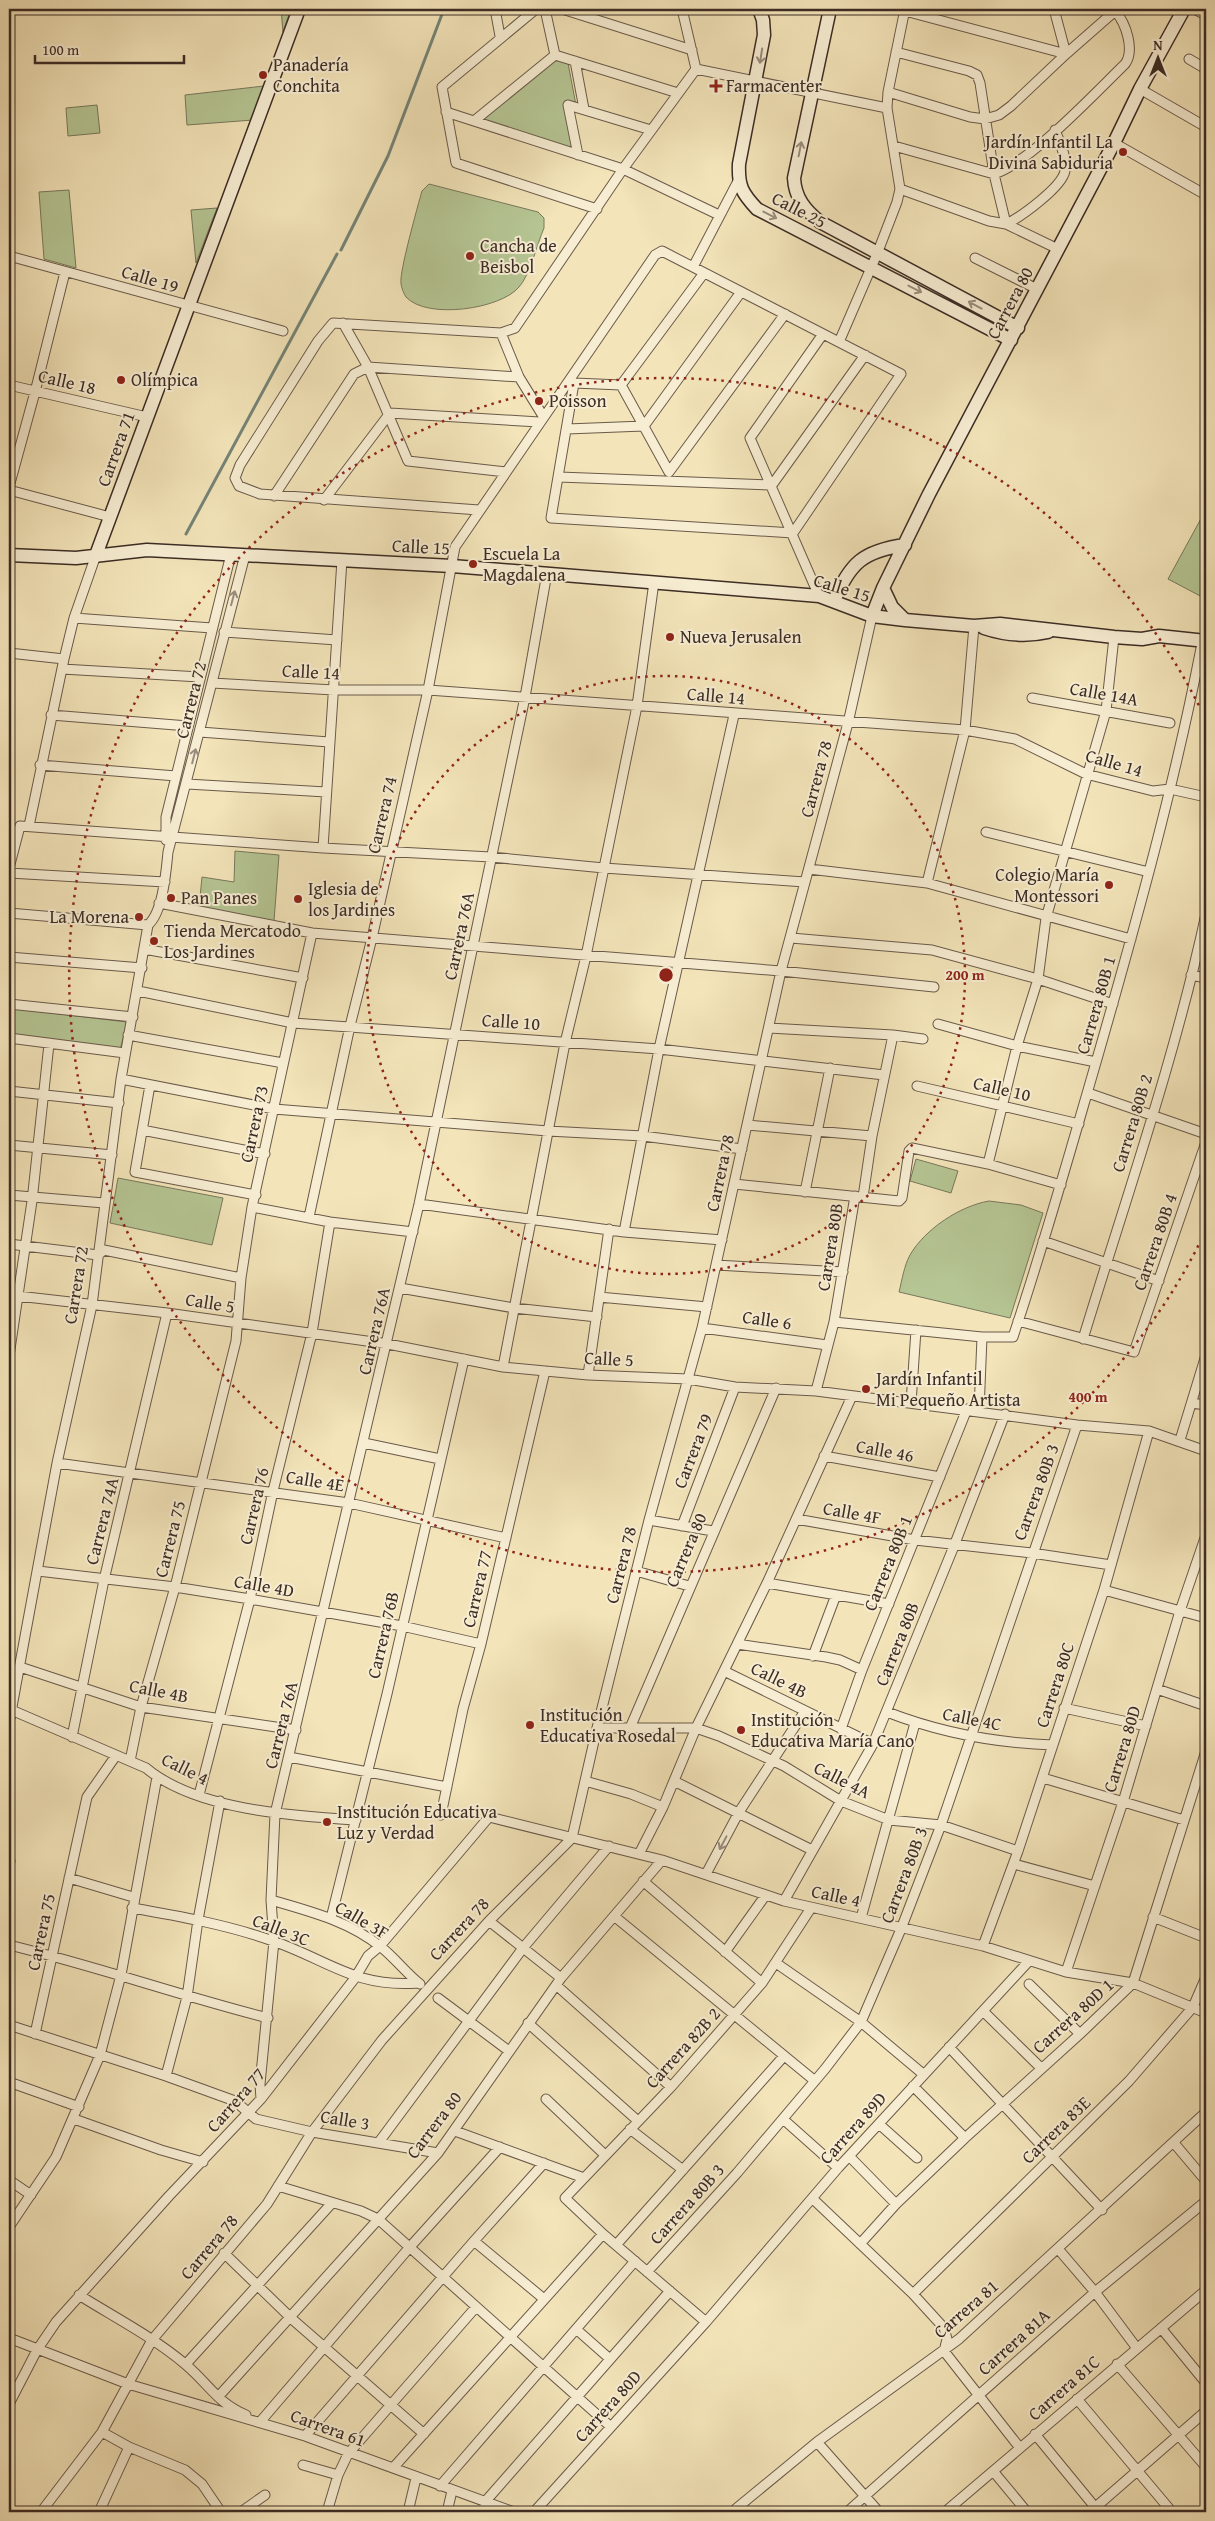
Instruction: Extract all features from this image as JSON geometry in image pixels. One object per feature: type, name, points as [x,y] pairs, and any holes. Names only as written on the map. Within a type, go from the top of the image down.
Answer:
[{"type":"street","name":"Carrera 71","points":[[9,868],[25,826],[74,618],[96,554],[299,9]]},
{"type":"street","points":[[494,9],[500,36]]},
{"type":"street","points":[[536,9],[500,36],[442,87],[456,163],[597,209]]},
{"type":"street","points":[[545,9],[555,55]]},
{"type":"street","points":[[562,9],[692,50]]},
{"type":"street","points":[[479,510],[274,496],[260,494],[239,486],[235,478],[240,464],[318,341],[333,323],[501,333],[514,328],[623,169],[696,69],[682,9]]},
{"type":"street","points":[[759,9],[763,20],[764,35],[738,181],[693,267],[900,374],[793,533]]},
{"type":"street","name":"Calle 25","points":[[830,9],[794,178],[799,200],[808,212],[820,222],[1018,328]]},
{"type":"street","points":[[1054,9],[1066,54]]},
{"type":"street","name":"Carrera 80","points":[[872,616],[883,588],[905,545],[1114,143],[1140,89],[1184,9]]},
{"type":"street","points":[[1194,9],[1206,15]]},
{"type":"street","points":[[839,342],[877,254],[900,189],[887,108],[888,92],[905,10],[1066,54]]},
{"type":"street","points":[[888,92],[970,117],[985,119],[999,115],[1115,11],[1123,19],[1130,58],[1055,130],[1017,163],[994,174],[894,146]]},
{"type":"street","points":[[896,52],[969,71],[977,76],[994,174],[1006,224]]},
{"type":"street","points":[[555,55],[678,93]]},
{"type":"street","points":[[474,120],[555,55]]},
{"type":"street","points":[[1189,59],[1206,69]]},
{"type":"street","points":[[575,61],[584,109]]},
{"type":"street","points":[[696,69],[887,108]]},
{"type":"street","points":[[1140,89],[1206,127]]},
{"type":"street","points":[[578,155],[568,105],[651,130]]},
{"type":"street","points":[[446,112],[623,169],[719,215]]},
{"type":"street","points":[[1006,224],[1021,217],[1062,179],[1066,169],[1055,130]]},
{"type":"street","points":[[1114,143],[1206,195]]},
{"type":"street","name":"Calle 25","points":[[738,181],[744,195],[758,208],[1011,340]]},
{"type":"street","points":[[900,189],[989,221],[1006,224],[1058,249]]},
{"type":"street","name":"Carrera 74","points":[[309,1217],[330,1113],[428,690],[455,547],[541,419],[571,381],[655,255],[662,251],[693,267]]},
{"type":"street","name":"Calle 19","points":[[9,256],[188,307],[206,309],[283,331]]},
{"type":"street","points":[[975,258],[1037,290]]},
{"type":"street","points":[[65,272],[36,392],[9,489],[110,517]]},
{"type":"street","points":[[621,385],[704,273]]},
{"type":"street","points":[[644,426],[741,292]]},
{"type":"street","points":[[621,385],[669,472],[785,314]]},
{"type":"street","points":[[343,324],[368,367],[390,413],[408,461],[506,472]]},
{"type":"street","points":[[390,413],[541,419],[519,377],[501,333]]},
{"type":"street","points":[[819,596],[750,438],[822,334]]},
{"type":"street","points":[[772,486],[865,355]]},
{"type":"street","points":[[274,496],[354,374],[368,367],[519,377]]},
{"type":"street","points":[[621,385],[571,381],[567,429],[551,518],[793,533]]},
{"type":"street","name":"Calle 18","points":[[9,385],[147,417]]},
{"type":"street","points":[[324,500],[390,413]]},
{"type":"street","points":[[567,429],[644,426]]},
{"type":"street","points":[[559,477],[772,486]]},
{"type":"street","points":[[834,601],[844,577],[861,558],[884,548],[905,545]]},
{"type":"street","name":"Calle 15","points":[[9,555],[76,558],[136,550],[452,566],[547,573],[819,596],[872,616],[976,626],[1000,633],[1031,636],[1053,631],[1142,639],[1159,636],[1205,646]]},
{"type":"street","name":"Carrera 72","points":[[170,837],[166,817],[230,554]]},
{"type":"street","name":"Carrera 72","points":[[9,1723],[57,1463],[92,1305],[121,1079],[138,991],[148,925],[155,919],[165,882],[170,837],[187,784],[245,555]]},
{"type":"street","points":[[323,848],[342,560]]},
{"type":"street","name":"Carrera 76A","points":[[261,2099],[260,2084],[268,2018],[274,1941],[271,1900],[275,1814],[296,1730],[321,1613],[388,1344],[413,1232],[435,1120],[474,946],[526,697],[547,573]]},
{"type":"street","points":[[503,1367],[565,1043],[586,956],[638,706],[654,582]]},
{"type":"street","points":[[883,588],[892,607],[905,620]]},
{"type":"street","name":"Carrera 78","points":[[41,2512],[102,2432],[152,2340],[267,2204],[312,2132],[382,2040],[489,1921],[572,1838],[597,1728],[649,1520],[702,1328],[781,971],[848,723],[872,616]]},
{"type":"street","points":[[74,618],[212,628]]},
{"type":"street","points":[[927,884],[965,730],[976,626]]},
{"type":"street","points":[[224,632],[337,640]]},
{"type":"street","points":[[988,1164],[1017,1046],[1038,979],[1046,918],[1086,774],[1106,711],[1114,637]]},
{"type":"street","name":"Carrera 80B 1","points":[[982,1337],[1012,1337],[1018,1321],[1061,1185],[1131,940],[1205,646]]},
{"type":"street","points":[[9,654],[64,659]]},
{"type":"street","points":[[62,670],[200,677]]},
{"type":"street","name":"Calle 14","points":[[212,683],[334,690],[428,690],[734,715],[965,730],[1015,739],[1086,774],[1153,791],[1170,789],[1206,797]]},
{"type":"street","name":"Calle 14A","points":[[1032,698],[1170,723]]},
{"type":"street","points":[[51,715],[188,726]]},
{"type":"street","points":[[624,1232],[659,1050],[734,715]]},
{"type":"street","points":[[200,732],[330,742]]},
{"type":"street","points":[[40,765],[176,776]]},
{"type":"street","points":[[187,784],[326,792]]},
{"type":"street","points":[[25,826],[323,848],[391,850],[492,857],[604,868],[805,882]]},
{"type":"street","points":[[986,832],[1149,872]]},
{"type":"street","points":[[809,869],[927,884],[1131,940]]},
{"type":"street","points":[[9,873],[165,882]]},
{"type":"street","points":[[159,903],[312,932],[781,971],[934,987]]},
{"type":"street","points":[[9,913],[148,925]]},
{"type":"street","name":"Carrera 80B 2","points":[[1082,1339],[1151,1117],[1191,976],[1206,914]]},
{"type":"street","name":"Carrera 73","points":[[237,1324],[241,1278],[252,1207],[312,932]]},
{"type":"street","points":[[791,938],[932,950],[1038,979],[1113,1004]]},
{"type":"street","points":[[144,949],[303,978]]},
{"type":"street","points":[[9,958],[142,968]]},
{"type":"street","points":[[1191,976],[1206,978]]},
{"type":"street","name":"Calle 10","points":[[138,991],[293,1022],[659,1050],[884,1075]]},
{"type":"street","points":[[9,1004],[133,1017]]},
{"type":"street","points":[[938,1024],[1017,1046],[1096,1062]]},
{"type":"street","points":[[769,1028],[893,1035],[923,1039]]},
{"type":"street","points":[[128,1035],[283,1064]]},
{"type":"street","name":"Carrera 80B","points":[[816,1391],[834,1322],[893,1035]]},
{"type":"street","points":[[9,1038],[125,1053]]},
{"type":"street","points":[[9,1356],[26,1247],[44,1096],[48,1044]]},
{"type":"street","points":[[805,1192],[830,1068]]},
{"type":"street","points":[[121,1079],[274,1109],[435,1120],[548,1131],[643,1136],[742,1148]]},
{"type":"street","points":[[150,1085],[134,1172],[256,1195]]},
{"type":"street","name":"Calle 10","points":[[917,1086],[1079,1124]]},
{"type":"street","points":[[9,1091],[118,1103]]},
{"type":"street","points":[[1088,1093],[1151,1117],[1206,1133]]},
{"type":"street","points":[[747,1125],[816,1133],[872,1136]]},
{"type":"street","points":[[142,1130],[265,1154]]},
{"type":"street","name":"Carrera 80B 4","points":[[1082,1339],[1134,1352],[1206,1142]]},
{"type":"street","points":[[9,1144],[112,1155]]},
{"type":"street","points":[[734,1184],[901,1200],[909,1151],[912,1148],[988,1164],[1061,1185]]},
{"type":"street","points":[[9,1195],[104,1203]]},
{"type":"street","points":[[419,1204],[624,1232],[722,1240]]},
{"type":"street","points":[[252,1207],[330,1222],[413,1232]]},
{"type":"street","name":"Carrera 76","points":[[199,1795],[250,1599],[273,1491],[312,1334],[330,1222]]},
{"type":"street","points":[[588,1375],[609,1229]]},
{"type":"street","points":[[1044,1240],[1106,1264],[1159,1281]]},
{"type":"street","points":[[9,1244],[98,1255],[104,1250],[241,1278]]},
{"type":"street","points":[[716,1265],[843,1272]]},
{"type":"street","points":[[400,1288],[514,1308],[597,1317]]},
{"type":"street","name":"Calle 5","points":[[9,1295],[167,1313],[388,1344],[503,1367],[588,1375],[688,1379],[735,1387],[816,1391],[1005,1414],[1077,1425],[1149,1431],[1180,1440],[1206,1451]]},
{"type":"street","points":[[599,1298],[707,1307]]},
{"type":"street","name":"Carrera 74A","points":[[72,1737],[104,1580],[167,1313]]},
{"type":"street","points":[[1018,1321],[1082,1339]]},
{"type":"street","points":[[834,1322],[982,1337],[979,1411]]},
{"type":"street","name":"Carrera 75","points":[[130,1761],[141,1707],[175,1588],[236,1341],[237,1324]]},
{"type":"street","name":"Calle 6","points":[[702,1328],[828,1345]]},
{"type":"street","points":[[911,1403],[916,1330]]},
{"type":"street","points":[[1180,1440],[1206,1355]]},
{"type":"street","name":"Carrera 76B","points":[[331,1918],[356,1820],[464,1359]]},
{"type":"street","name":"Carrera 77","points":[[441,1814],[463,1709],[482,1644],[545,1371]]},
{"type":"street","name":"Carrera 79","points":[[682,1526],[735,1387]]},
{"type":"street","name":"Carrera 80","points":[[630,1728],[776,1388]]},
{"type":"street","points":[[639,1854],[664,1807],[696,1728],[767,1583],[852,1396]]},
{"type":"street","points":[[1192,1403],[1206,1405]]},
{"type":"street","name":"Carrera 80B 1","points":[[841,1729],[862,1670],[967,1410]]},
{"type":"street","name":"Carrera 80B","points":[[784,1901],[873,1744],[954,1546],[1005,1414]]},
{"type":"street","name":"Carrera 80B 3","points":[[647,2272],[783,2119],[861,2022],[901,1929],[941,1825],[1077,1425]]},
{"type":"street","name":"Carrera 80C","points":[[983,1946],[1014,1864],[1104,1590],[1149,1431]]},
{"type":"street","points":[[364,1443],[440,1459]]},
{"type":"street","name":"Calle 46","points":[[824,1456],[940,1477]]},
{"type":"street","name":"Calle 4E","points":[[57,1463],[131,1472],[200,1484],[273,1491],[349,1503],[506,1538]]},
{"type":"street","name":"Calle 4F","points":[[796,1519],[954,1546],[1032,1553],[1111,1565]]},
{"type":"street","points":[[649,1520],[713,1531]]},
{"type":"street","name":"Carrera 80D","points":[[1066,1972],[1123,1802],[1180,1611],[1206,1534]]},
{"type":"street","name":"Calle 4D","points":[[38,1571],[250,1599],[402,1626],[482,1644]]},
{"type":"street","points":[[636,1571],[690,1586]]},
{"type":"street","points":[[767,1583],[889,1604]]},
{"type":"street","points":[[1104,1590],[1206,1618]]},
{"type":"street","points":[[813,1656],[836,1595]]},
{"type":"street","points":[[737,1644],[840,1660],[862,1670]]},
{"type":"street","name":"Calle 4B","points":[[20,1667],[141,1707],[296,1730]]},
{"type":"street","name":"Calle 4B","points":[[724,1671],[873,1744]]},
{"type":"street","points":[[1157,1689],[1206,1706]]},
{"type":"street","points":[[1064,1708],[1146,1726]]},
{"type":"street","name":"Calle 4","points":[[10,1710],[115,1757],[146,1768],[157,1777],[220,1802],[275,1814],[356,1820]]},
{"type":"street","points":[[706,1874],[739,1812],[771,1760],[805,1711]]},
{"type":"street","name":"Calle 4C","points":[[887,1712],[915,1723],[972,1737],[1017,1744],[1053,1745]]},
{"type":"street","points":[[861,1918],[915,1723]]},
{"type":"street","name":"Calle 4A","points":[[597,1728],[696,1728],[771,1760],[841,1801],[889,1820],[941,1825],[1018,1851]]},
{"type":"street","name":"Carrera 80D 1","points":[[860,2244],[896,2204],[965,2138],[1080,2034],[1133,1983],[1184,1820],[1203,1771],[1206,1750]]},
{"type":"street","name":"Carrera 75","points":[[36,2034],[87,1797],[115,1757]]},
{"type":"street","points":[[289,1757],[446,1787]]},
{"type":"street","points":[[9,2227],[56,2157],[100,2055],[121,1975],[133,1897],[157,1777]]},
{"type":"street","points":[[1043,1778],[1184,1820]]},
{"type":"street","points":[[585,1780],[631,1794],[664,1807]]},
{"type":"street","points":[[674,1781],[812,1850]]},
{"type":"street","points":[[166,2076],[187,1997],[198,1920],[220,1802]]},
{"type":"street","name":"Carrera 77","points":[[9,2404],[13,2384],[79,2295],[261,2099],[356,1978],[368,1956],[380,1946],[488,1817]]},
{"type":"street","name":"Calle 4","points":[[488,1817],[662,1860],[765,1896],[811,1908],[983,1946],[1066,1972],[1133,1983],[1206,2013]]},
{"type":"street","points":[[380,2142],[523,1948],[609,1846]]},
{"type":"street","name":"Carrera 80","points":[[218,2398],[292,2318],[438,2153],[509,2050],[559,1982],[662,1860]]},
{"type":"street","points":[[1014,1864],[1095,1886]]},
{"type":"street","points":[[69,1878],[133,1897]]},
{"type":"street","points":[[643,1881],[762,1983]]},
{"type":"street","points":[[725,1952],[765,1896]]},
{"type":"street","name":"Calle 3F","points":[[271,1900],[331,1918],[380,1946],[426,1989]]},
{"type":"street","name":"Calle 3C","points":[[132,1908],[198,1920],[274,1941],[356,1978],[401,1984],[418,1983]]},
{"type":"street","name":"Carrera 82B 2","points":[[603,2234],[565,2198],[671,2087],[762,1983],[811,1908]]},
{"type":"street","points":[[614,1916],[815,2081]]},
{"type":"street","points":[[1154,1917],[1206,1938]]},
{"type":"street","points":[[489,1921],[523,1948],[671,2087]]},
{"type":"street","points":[[9,1945],[54,1955],[187,1997],[268,2018]]},
{"type":"street","name":"Carrera 89D","points":[[706,2322],[838,2168],[923,2074],[984,2012],[1029,1960]]},
{"type":"street","points":[[776,1963],[861,2022],[923,2074]]},
{"type":"street","name":"Carrera 83E","points":[[913,2294],[1129,2081],[1193,2007],[1206,1977]]},
{"type":"street","points":[[1029,1984],[1080,2034]]},
{"type":"street","points":[[438,1998],[509,2050]]},
{"type":"street","points":[[984,2012],[1041,2068]]},
{"type":"street","points":[[528,2024],[638,2121]]},
{"type":"street","name":"Calle 3","points":[[9,2025],[166,2076],[235,2101],[248,2114],[256,2118],[312,2132],[438,2153]]},
{"type":"street","points":[[949,2047],[1102,2210]]},
{"type":"street","points":[[616,2245],[784,2056]]},
{"type":"street","points":[[9,2082],[79,2107]]},
{"type":"street","points":[[914,2086],[965,2138]]},
{"type":"street","points":[[546,2099],[605,2155]]},
{"type":"street","name":"Carrera 81","points":[[732,2512],[816,2442],[944,2351],[1059,2250],[1206,2112]]},
{"type":"street","points":[[74,2119],[161,2150],[203,2162]]},
{"type":"street","points":[[783,2119],[838,2168]]},
{"type":"street","points":[[879,2124],[917,2158]]},
{"type":"street","points":[[630,2130],[683,2170]]},
{"type":"street","points":[[454,2131],[584,2178]]},
{"type":"street","points":[[1174,2144],[1206,2181]]},
{"type":"street","points":[[79,2295],[152,2340],[186,2364],[228,2407],[260,2422],[409,2248],[500,2147]]},
{"type":"street","points":[[849,2156],[896,2204]]},
{"type":"street","points":[[305,2436],[474,2241],[544,2164]]},
{"type":"street","points":[[9,2180],[31,2194]]},
{"type":"street","points":[[278,2186],[360,2211],[378,2219],[542,2368],[611,2427]]},
{"type":"street","points":[[813,2199],[913,2294],[944,2328],[947,2338],[944,2351],[1020,2448]]},
{"type":"street","name":"Carrera 81A","points":[[847,2512],[1095,2292],[1206,2200]]},
{"type":"street","points":[[186,2364],[332,2203]]},
{"type":"street","points":[[393,2468],[603,2234],[706,2322]]},
{"type":"street","points":[[474,2241],[544,2299]]},
{"type":"street","points":[[1059,2250],[1095,2292],[1136,2348]]},
{"type":"street","points":[[224,2253],[357,2377],[424,2434]]},
{"type":"street","points":[[440,2486],[635,2261]]},
{"type":"street","points":[[486,2506],[576,2398],[670,2291]]},
{"type":"street","name":"Carrera 81C","points":[[949,2511],[1117,2364],[1205,2293]]},
{"type":"street","points":[[327,2512],[338,2475],[348,2454],[476,2308]]},
{"type":"street","name":"Carrera 80D","points":[[534,2512],[706,2322]]},
{"type":"street","points":[[1161,2328],[1206,2382]]},
{"type":"street","points":[[576,2329],[610,2359]]},
{"type":"street","name":"Carrera 61","points":[[9,2338],[128,2384],[244,2420],[260,2422],[305,2436],[348,2454],[393,2468],[440,2486],[486,2506],[514,2512]]},
{"type":"street","points":[[1117,2364],[1206,2467]]},
{"type":"street","points":[[1077,2399],[1136,2472],[1172,2512]]},
{"type":"street","points":[[1035,2434],[1095,2511],[1178,2434],[1206,2411]]},
{"type":"street","points":[[102,2432],[130,2447],[185,2470],[202,2484],[221,2512]]},
{"type":"street","points":[[816,2442],[879,2512]]},
{"type":"street","points":[[98,2512],[130,2447]]},
{"type":"street","points":[[303,2465],[338,2475]]},
{"type":"street","points":[[993,2471],[1026,2512]]},
{"type":"street","points":[[408,2512],[416,2478]]},
{"type":"street","points":[[446,2512],[452,2491]]},
{"type":"street","points":[[241,2512],[265,2495]]},
{"type":"green space","points":[[281,9],[291,9],[283,32]]},
{"type":"green space","points":[[556,59],[568,63],[576,105],[571,106],[580,151],[479,120]]},
{"type":"green space","points":[[264,86],[253,120],[187,125],[185,95]]},
{"type":"green space","points":[[97,105],[100,133],[68,136],[66,108]]},
{"type":"green space","name":"Cancha de Beisbol","points":[[429,184],[538,212],[544,218],[544,228],[527,275],[519,287],[510,295],[481,306],[446,310],[416,304],[406,297],[401,285],[403,266],[422,191]]},
{"type":"green space","points":[[69,190],[76,268],[44,259],[39,192]]},
{"type":"green space","points":[[217,208],[196,263],[191,210]]},
{"type":"green space","points":[[1203,515],[1206,516],[1206,599],[1168,579]]},
{"type":"green space","points":[[235,851],[279,855],[274,921],[199,907],[202,877],[234,882]]},
{"type":"green space","points":[[9,1008],[127,1022],[120,1050],[9,1036]]},
{"type":"green space","points":[[916,1159],[958,1171],[951,1193],[910,1181]]},
{"type":"green space","points":[[118,1178],[223,1198],[212,1245],[110,1223]]},
{"type":"green space","points":[[989,1201],[1021,1205],[1043,1213],[1010,1318],[899,1292],[908,1259],[925,1236],[955,1213]]},
{"type":"waterway","points":[[341,250],[388,156],[444,9]]},
{"type":"waterway","points":[[186,534],[337,254]]},
{"type":"place","name":"Panadería Conchita","points":[[263,75]]},
{"type":"place","name":"Farmacenter","points":[[716,86]]},
{"type":"place","name":"Jardín Infantil La Divina Sabiduria","points":[[1123,152]]},
{"type":"place","name":"Cancha de Beisbol","points":[[470,256]]},
{"type":"place","name":"Olímpica","points":[[121,380]]},
{"type":"place","name":"Poisson","points":[[539,401]]},
{"type":"place","name":"Escuela La Magdalena","points":[[473,564]]},
{"type":"place","name":"Nueva Jerusalen","points":[[670,637]]},
{"type":"place","name":"Colegio María Montessori","points":[[1109,885]]},
{"type":"place","name":"Pan Panes","points":[[171,898]]},
{"type":"place","name":"Iglesia de los Jardines","points":[[298,899]]},
{"type":"place","name":"La Morena","points":[[139,917]]},
{"type":"place","name":"Tienda Mercatodo Los Jardines","points":[[154,941]]},
{"type":"place","name":"Jardín Infantil Mi Pequeño Artista","points":[[866,1389]]},
{"type":"place","name":"Institución Educativa Rosedal","points":[[530,1725]]},
{"type":"place","name":"Institución Educativa María Cano","points":[[741,1730]]},
{"type":"place","name":"Institución Educativa Luz y Verdad","points":[[327,1822]]}]
